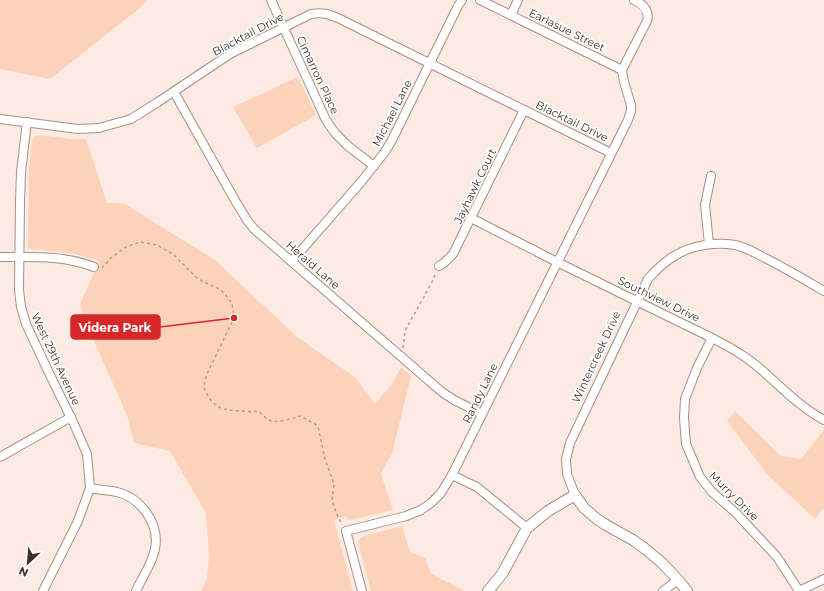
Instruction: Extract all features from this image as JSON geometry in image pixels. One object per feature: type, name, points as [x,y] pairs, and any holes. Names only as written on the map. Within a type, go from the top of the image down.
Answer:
[{"type":"street","name":"Cimarron Place","points":[[271,0],[326,120],[348,146],[374,166]]},
{"type":"street","name":"Michael Lane","points":[[292,261],[362,182],[384,153],[391,142],[462,0]]},
{"type":"street","name":"Earlasue Street","points":[[480,0],[622,70]]},
{"type":"street","points":[[510,15],[518,0]]},
{"type":"street","points":[[622,70],[647,21],[647,10],[644,6],[634,0]]},
{"type":"street","name":"Blacktail Drive","points":[[0,119],[78,129],[99,128],[131,119],[230,54],[311,14],[321,13],[330,14],[611,153]]},
{"type":"street","name":"Randy Lane","points":[[346,531],[406,516],[421,510],[441,493],[452,475],[628,120],[631,105],[622,70]]},
{"type":"street","name":"Herald Lane","points":[[174,92],[236,202],[254,229],[442,392],[454,400],[482,414]]},
{"type":"street","name":"Jayhawk Court","points":[[439,266],[444,264],[454,254],[524,110]]},
{"type":"street","name":"West 29th Avenue","points":[[27,122],[21,172],[19,257],[19,290],[21,307],[23,316],[87,454],[90,488],[78,520],[43,591]]},
{"type":"street","points":[[709,244],[705,204],[711,176]]},
{"type":"street","name":"Southview Drive","points":[[471,218],[736,350],[792,398],[814,415],[824,420]]},
{"type":"street","name":"Wintercreek Drive","points":[[686,591],[662,563],[648,551],[633,540],[606,525],[584,508],[575,495],[567,474],[566,459],[570,443],[636,300],[648,279],[675,255],[689,249],[709,244],[735,245],[752,251],[824,291]]},
{"type":"street","points":[[0,257],[68,259],[94,267]]},
{"type":"street","name":"Murry Drive","points":[[712,338],[697,368],[685,399],[684,418],[686,444],[700,477],[712,492],[741,519],[777,557],[799,591]]},
{"type":"street","points":[[0,457],[71,417]]},
{"type":"street","points":[[452,475],[477,487],[527,528]]},
{"type":"street","points":[[90,488],[118,492],[132,499],[144,508],[151,522],[155,535],[156,548],[152,560],[136,591]]},
{"type":"street","points":[[488,591],[502,574],[527,528],[548,511],[575,495]]},
{"type":"street","points":[[346,531],[362,591]]},
{"type":"street","points":[[799,591],[824,579]]},
{"type":"street","points":[[663,591],[678,580]]},
{"type":"path","points":[[94,267],[100,269],[111,258],[126,247],[140,242],[157,245],[173,254],[198,279],[221,290],[232,303],[234,318],[204,382],[206,394],[215,404],[224,409],[253,412],[255,410],[269,420],[278,422],[301,416],[318,426],[325,459],[334,484],[332,501],[338,517],[346,531]]},
{"type":"path","points":[[398,354],[404,347],[405,331],[432,282],[439,266]]},
{"type":"shaded area","points":[[0,0],[147,0],[141,7],[50,79],[0,69]]},
{"type":"shaded area","points":[[298,77],[316,115],[257,148],[233,107]]},
{"type":"shaded area","points":[[41,135],[71,139],[86,139],[107,203],[123,203],[215,260],[297,337],[356,378],[375,404],[392,384],[401,367],[411,376],[392,453],[381,474],[393,510],[349,520],[345,516],[334,520],[353,591],[201,591],[207,579],[209,556],[206,513],[170,451],[134,443],[127,415],[88,328],[80,304],[99,261],[55,251],[28,249],[29,169],[32,141],[35,136]]},
{"type":"shaded area","points":[[735,411],[781,456],[801,459],[824,430],[824,507],[815,519],[767,474],[727,421]]},
{"type":"shaded area","points":[[402,526],[410,552],[425,558],[431,574],[465,591],[371,591],[358,542],[361,537]]},
{"type":"place","name":"Videra Park","points":[[234,318]]}]
